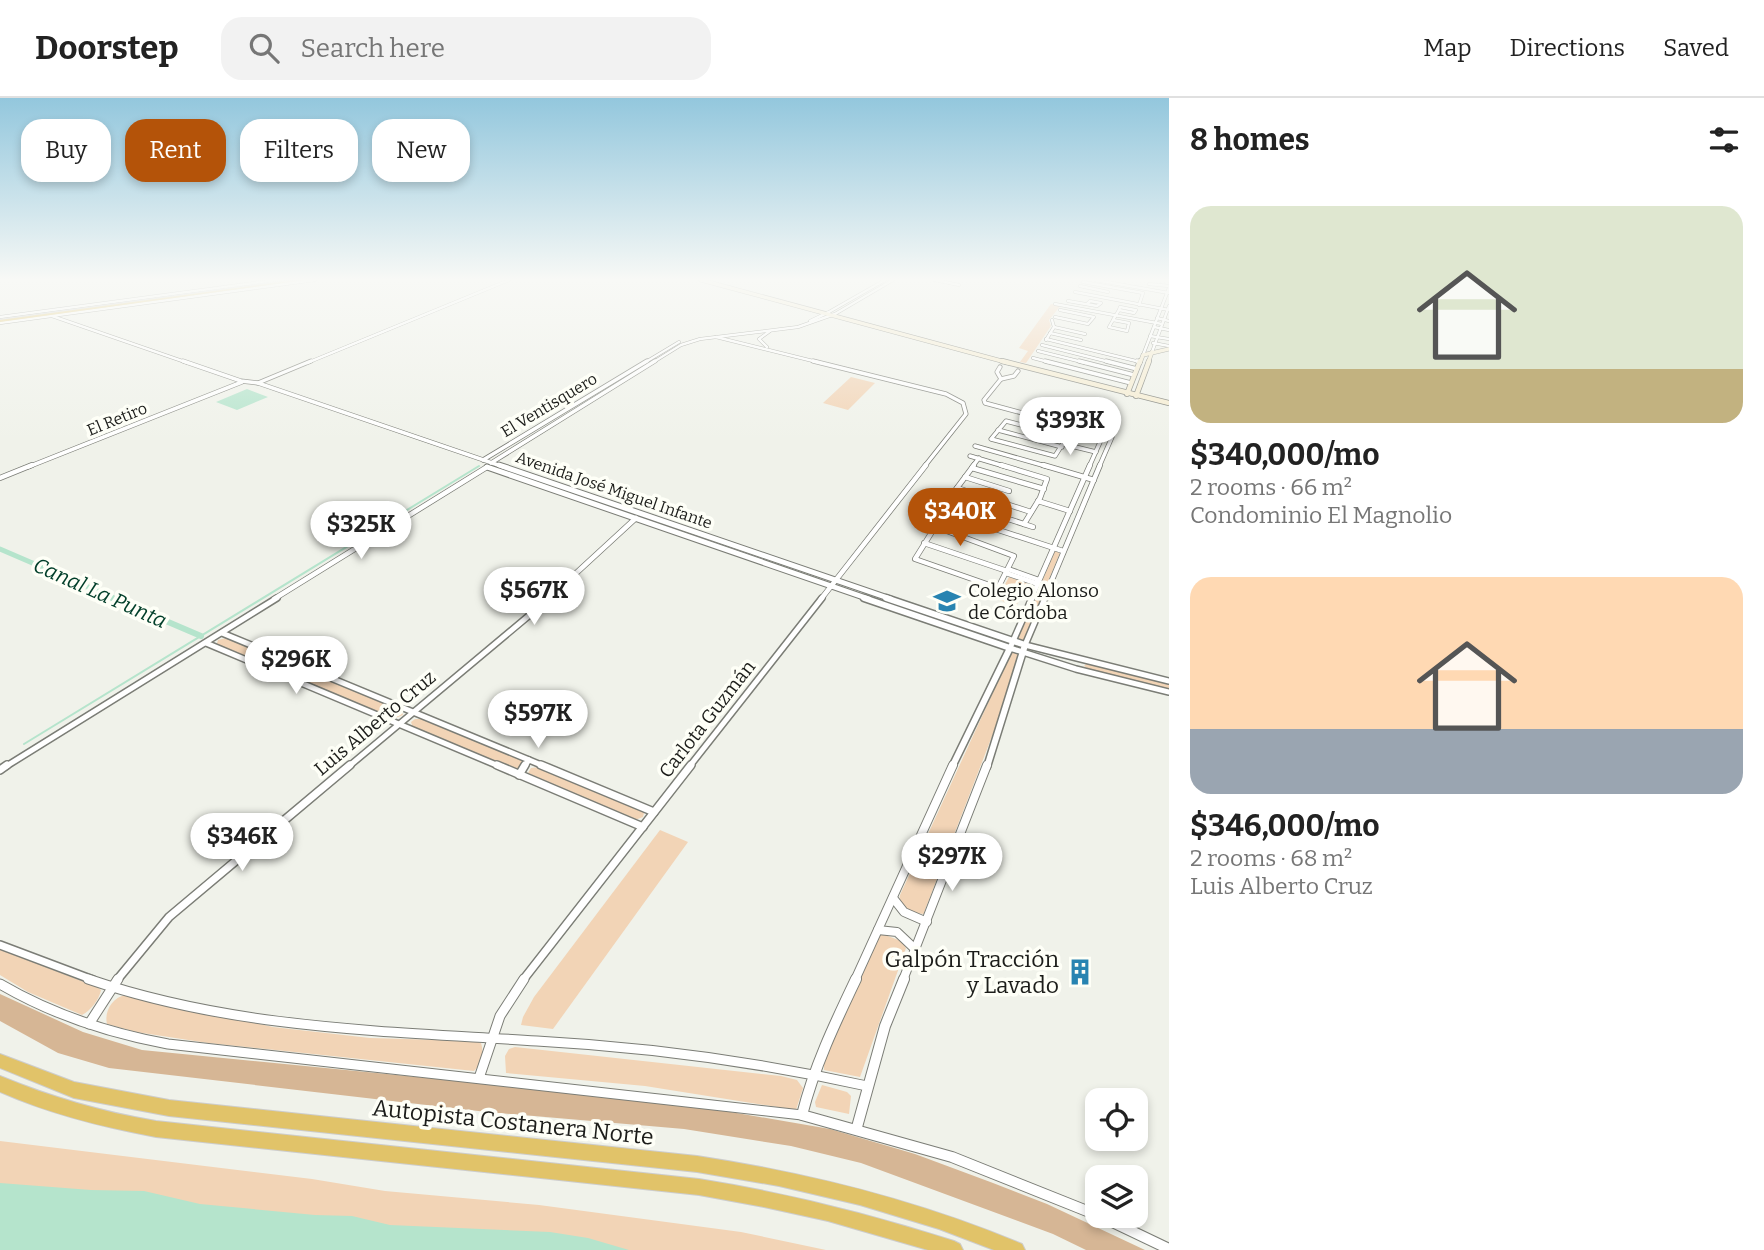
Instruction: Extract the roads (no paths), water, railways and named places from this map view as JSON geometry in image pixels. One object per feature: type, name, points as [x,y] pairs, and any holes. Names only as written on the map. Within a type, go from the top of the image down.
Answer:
[{"type":"highway","name":"Autopista Costanera Norte","points":[[0,1061],[74,1090],[169,1108],[684,1163],[780,1177],[908,1210],[1016,1250]]},
{"type":"highway","points":[[0,1084],[56,1107],[106,1121],[156,1129],[699,1187],[769,1198],[877,1224],[954,1250]]},
{"type":"main road","points":[[903,334],[1169,402]]},
{"type":"main road","points":[[924,339],[1002,365],[1099,386]]},
{"type":"main road","points":[[1127,393],[1143,355],[1169,348]]},
{"type":"main road","points":[[1136,395],[1153,352]]},
{"type":"street","name":"Avenida José Miguel Infante","points":[[103,334],[242,382],[258,383],[483,460],[490,465],[1086,671],[1169,692]]},
{"type":"street","points":[[258,383],[378,334]]},
{"type":"street","name":"El Ventisquero","points":[[483,460],[677,343],[697,336],[718,334]]},
{"type":"street","name":"El Ventisquero","points":[[490,465],[681,345],[713,336],[739,334]]},
{"type":"street","points":[[767,334],[759,339],[773,350]]},
{"type":"street","points":[[1028,366],[1049,334]]},
{"type":"street","points":[[1057,334],[1081,340]]},
{"type":"street","points":[[1153,352],[1158,334]]},
{"type":"street","points":[[713,336],[773,350]]},
{"type":"street","points":[[1143,355],[1150,336],[1169,339]]},
{"type":"street","points":[[1046,338],[1140,362]]},
{"type":"street","points":[[1148,341],[1169,348]]},
{"type":"street","points":[[1042,345],[1137,369]]},
{"type":"street","name":"Carlota Guzmán","points":[[479,1078],[500,1016],[527,974],[966,414],[963,403],[951,396],[773,350]]},
{"type":"street","points":[[1038,351],[1134,375]]},
{"type":"street","points":[[652,357],[658,359]]},
{"type":"street","points":[[1033,358],[1131,383]]},
{"type":"street","points":[[1001,379],[997,372],[1002,365]]},
{"type":"street","points":[[857,1127],[885,1026],[1007,709],[1023,648],[1112,438],[985,403],[984,400],[1001,379],[1014,376],[1020,369]]},
{"type":"street","name":"El Retiro","points":[[0,478],[242,382]]},
{"type":"street","points":[[582,399],[588,401]]},
{"type":"street","points":[[802,1115],[814,1074],[892,898],[1011,644],[1109,422],[1115,415]]},
{"type":"street","points":[[1006,421],[1067,437],[1063,444],[1055,456],[991,439],[1006,421]]},
{"type":"street","points":[[998,430],[1097,451]]},
{"type":"street","points":[[975,446],[1094,480]]},
{"type":"street","points":[[497,451],[505,454]]},
{"type":"street","points":[[970,456],[1047,479],[1024,524]]},
{"type":"street","points":[[948,500],[979,458]]},
{"type":"street","points":[[991,474],[992,462]]},
{"type":"street","points":[[0,770],[490,465]]},
{"type":"street","points":[[972,468],[1044,489]]},
{"type":"street","name":"Avenida José Miguel Infante","points":[[515,473],[636,518],[745,553]]},
{"type":"street","points":[[965,477],[1009,491]]},
{"type":"street","points":[[957,488],[1031,512]]},
{"type":"street","points":[[937,496],[1033,527]]},
{"type":"street","points":[[1039,499],[1071,509]]},
{"type":"street","points":[[928,507],[1063,551]]},
{"type":"street","name":"Luis Alberto Cruz","points":[[89,1024],[111,987],[169,917],[566,584],[636,518]]},
{"type":"street","points":[[920,521],[1012,553],[1014,556],[996,589],[915,559],[935,527]]},
{"type":"street","points":[[924,543],[1038,582]]},
{"type":"street","points":[[222,633],[654,812]]},
{"type":"street","points":[[206,643],[643,827]]},
{"type":"street","name":"Avenida José Miguel Infante","points":[[1023,648],[1086,660],[1169,681]]},
{"type":"street","points":[[1086,660],[1081,664],[1086,671]]},
{"type":"street","points":[[299,683],[312,671]]},
{"type":"street","points":[[519,775],[529,760]]},
{"type":"street","points":[[892,898],[904,912],[927,922]]},
{"type":"street","points":[[878,930],[897,932],[915,949]]},
{"type":"street","points":[[0,945],[77,977],[111,987],[207,1010],[263,1020],[377,1033],[492,1038],[698,1055],[814,1074],[867,1086]]},
{"type":"street","points":[[0,984],[35,1004],[89,1024],[129,1037],[168,1044],[802,1115],[857,1127],[967,1161],[1085,1211]]},
{"type":"street","points":[[1124,1228],[1169,1249]]},
{"type":"waterway","points":[[24,744],[479,466]]},
{"type":"waterway","name":"Canal La Punta","points":[[0,549],[116,599]]},
{"type":"waterway","name":"Canal La Punta","points":[[112,598],[201,636]]},
{"type":"place","name":"Colegio Alonso de Córdoba","points":[[947,601]]},
{"type":"place","name":"Galpón Tracción y Lavado","points":[[1080,972]]}]
